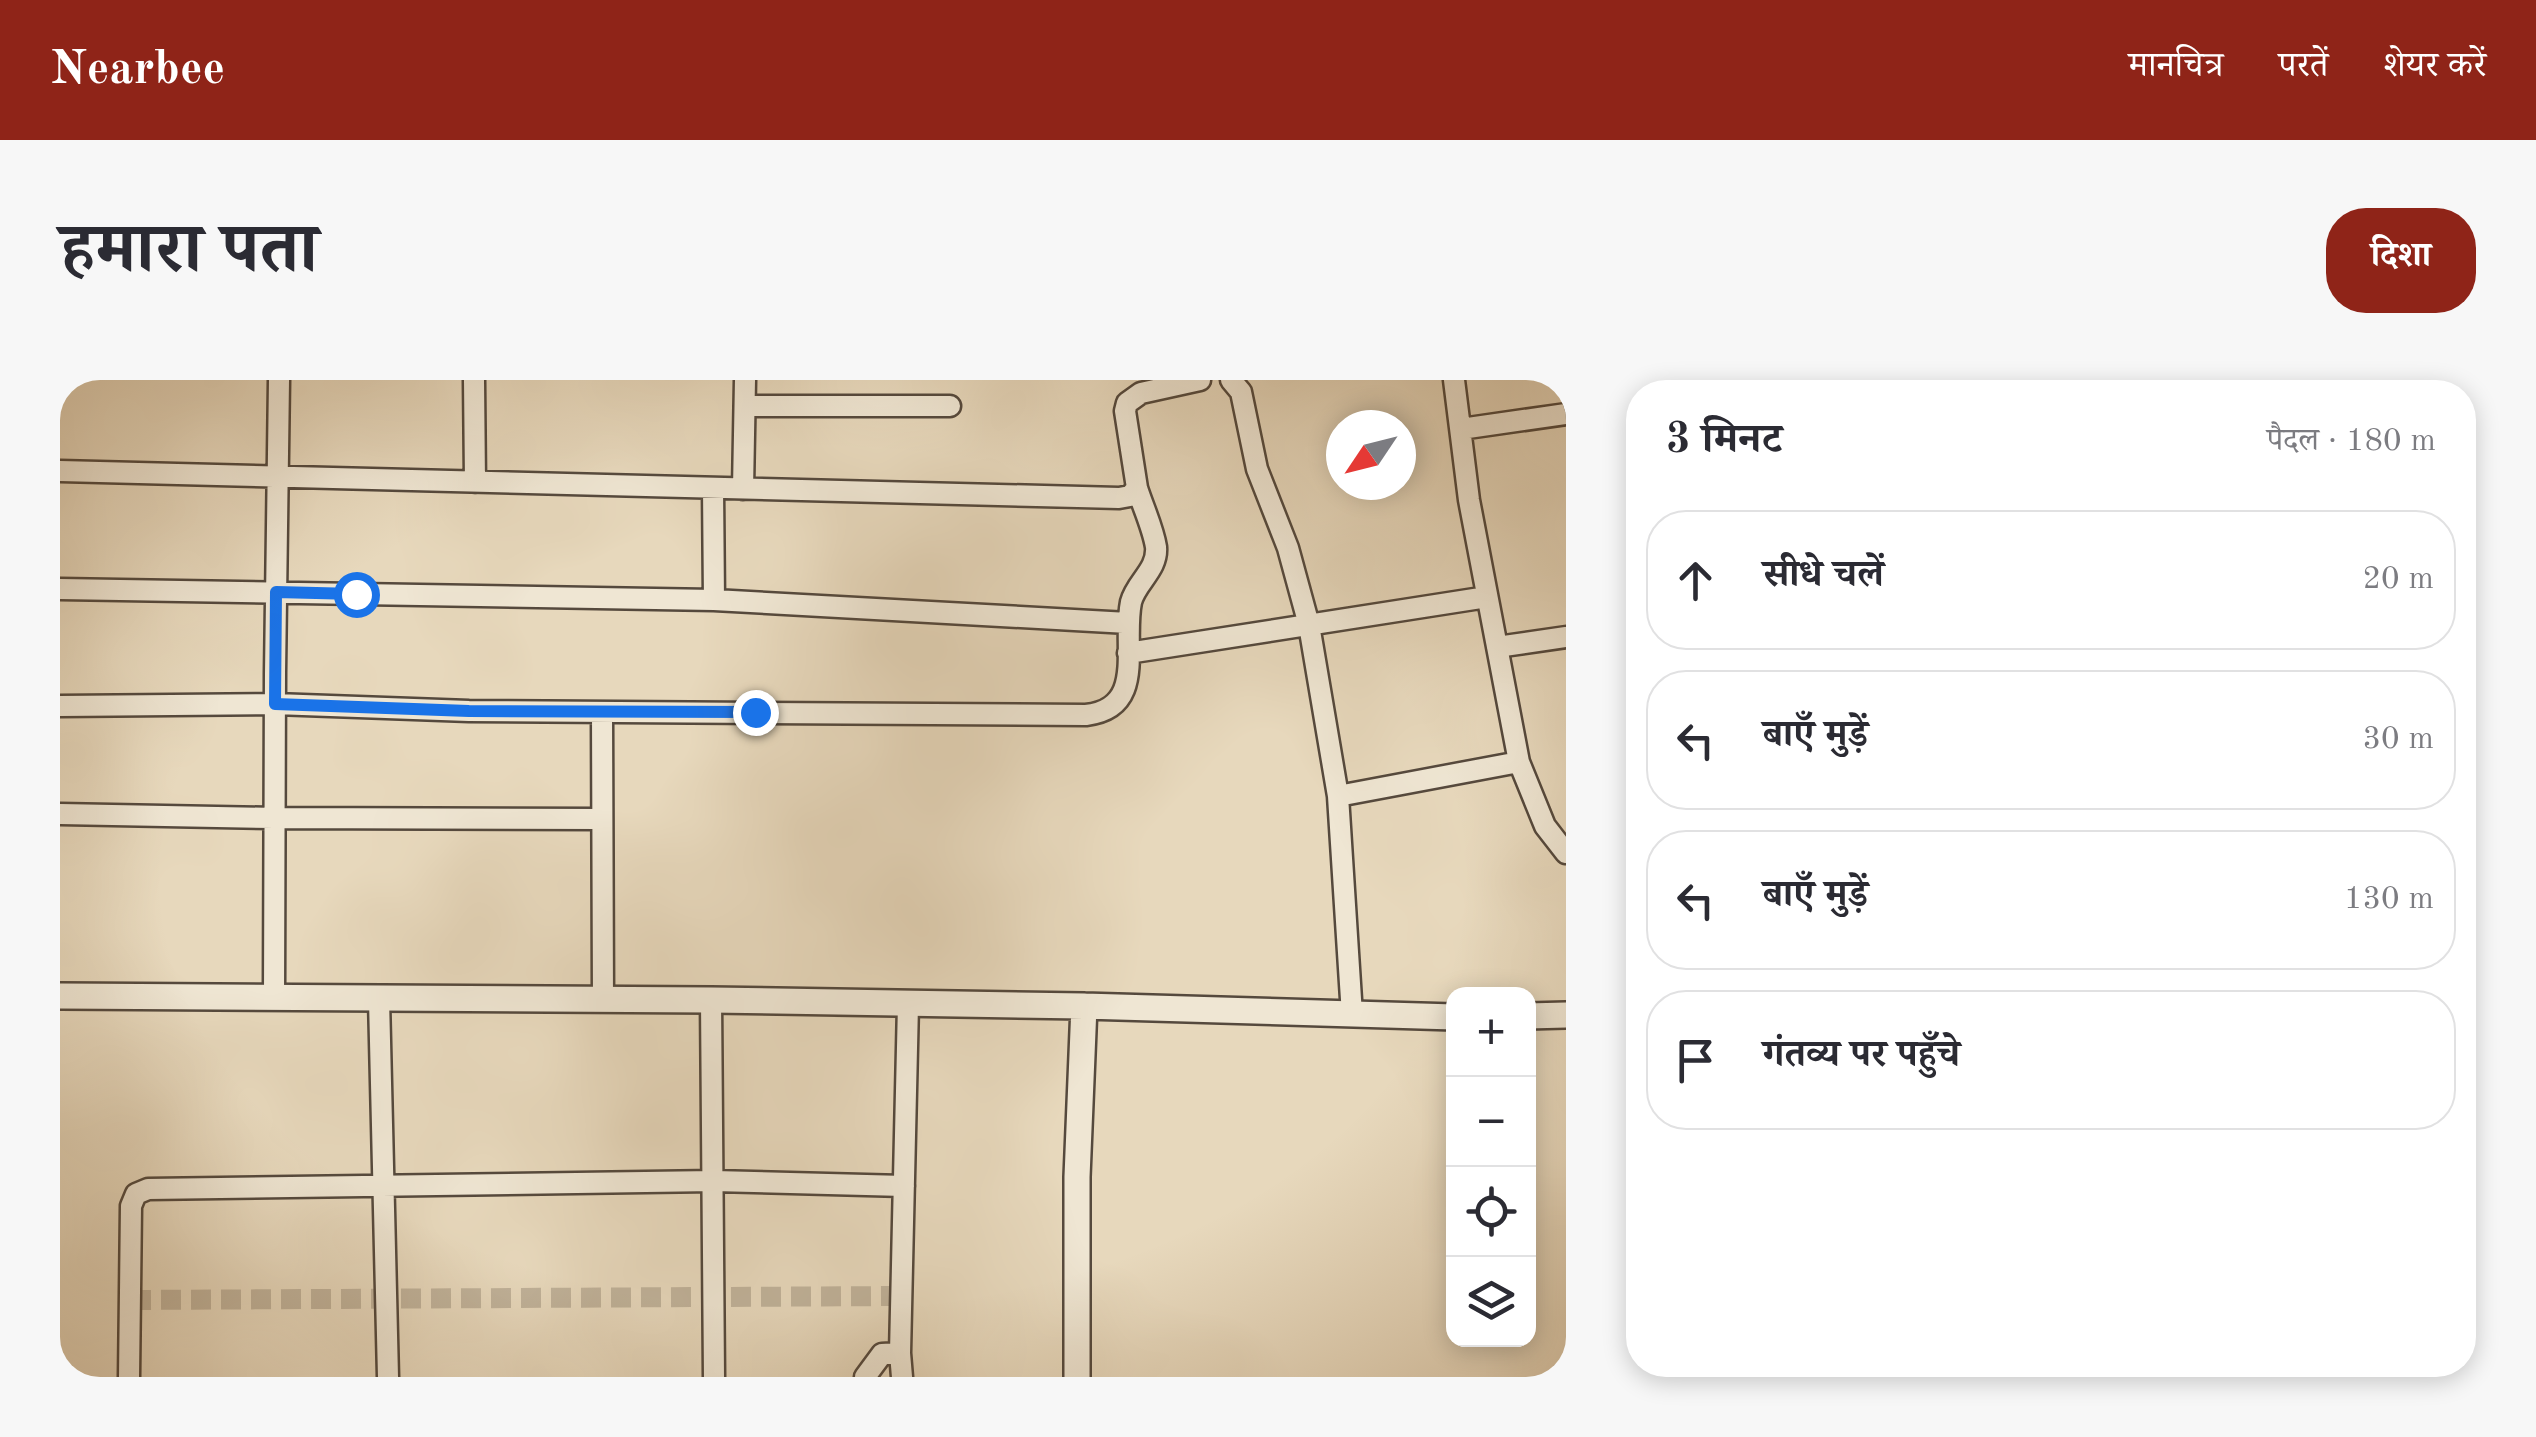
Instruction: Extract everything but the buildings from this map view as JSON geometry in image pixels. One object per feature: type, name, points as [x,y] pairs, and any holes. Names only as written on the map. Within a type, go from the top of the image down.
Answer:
[{"type":"street","points":[[274,998],[279,380]]},
{"type":"street","points":[[474,380],[475,482]]},
{"type":"street","points":[[743,488],[745,380]]},
{"type":"street","points":[[60,706],[275,704],[469,711],[1103,714],[1116,705],[1126,690],[1132,598],[1153,566],[1156,551],[1137,488],[1127,403],[1141,393],[1200,380]]},
{"type":"street","points":[[1230,380],[1241,392],[1257,469],[1288,548],[1309,625],[1338,796],[1352,1014]]},
{"type":"street","points":[[1454,380],[1470,500],[1519,762],[1545,826],[1566,853]]},
{"type":"street","points":[[745,406],[950,406]]},
{"type":"street","points":[[1461,429],[1566,414]]},
{"type":"street","points":[[60,470],[1119,498],[1130,496],[1137,488]]},
{"type":"street","points":[[713,488],[714,600]]},
{"type":"street","points":[[60,589],[714,600],[1128,623]]},
{"type":"street","points":[[1128,654],[1487,597]]},
{"type":"street","points":[[1497,646],[1566,638]]},
{"type":"street","points":[[602,712],[603,1000]]},
{"type":"street","points":[[1338,796],[1519,762]]},
{"type":"street","points":[[60,814],[602,819]]},
{"type":"street","points":[[60,996],[712,1000],[1446,1017]]},
{"type":"street","points":[[380,999],[388,1377]]},
{"type":"street","points":[[712,1000],[714,1377]]},
{"type":"street","points":[[902,1377],[908,1004]]},
{"type":"street","points":[[1077,1377],[1077,1177],[1084,1006]]},
{"type":"street","points":[[1536,1016],[1566,1015]]},
{"type":"street","points":[[128,1377],[132,1206],[136,1194],[148,1188],[714,1181],[904,1186]]},
{"type":"street","points":[[865,1377],[882,1354],[900,1353]]},
{"type":"tunnel","points":[[131,1300],[902,1296]]},
{"type":"route","points":[[356,594],[276,592],[275,704],[469,711],[755,712]]}]
